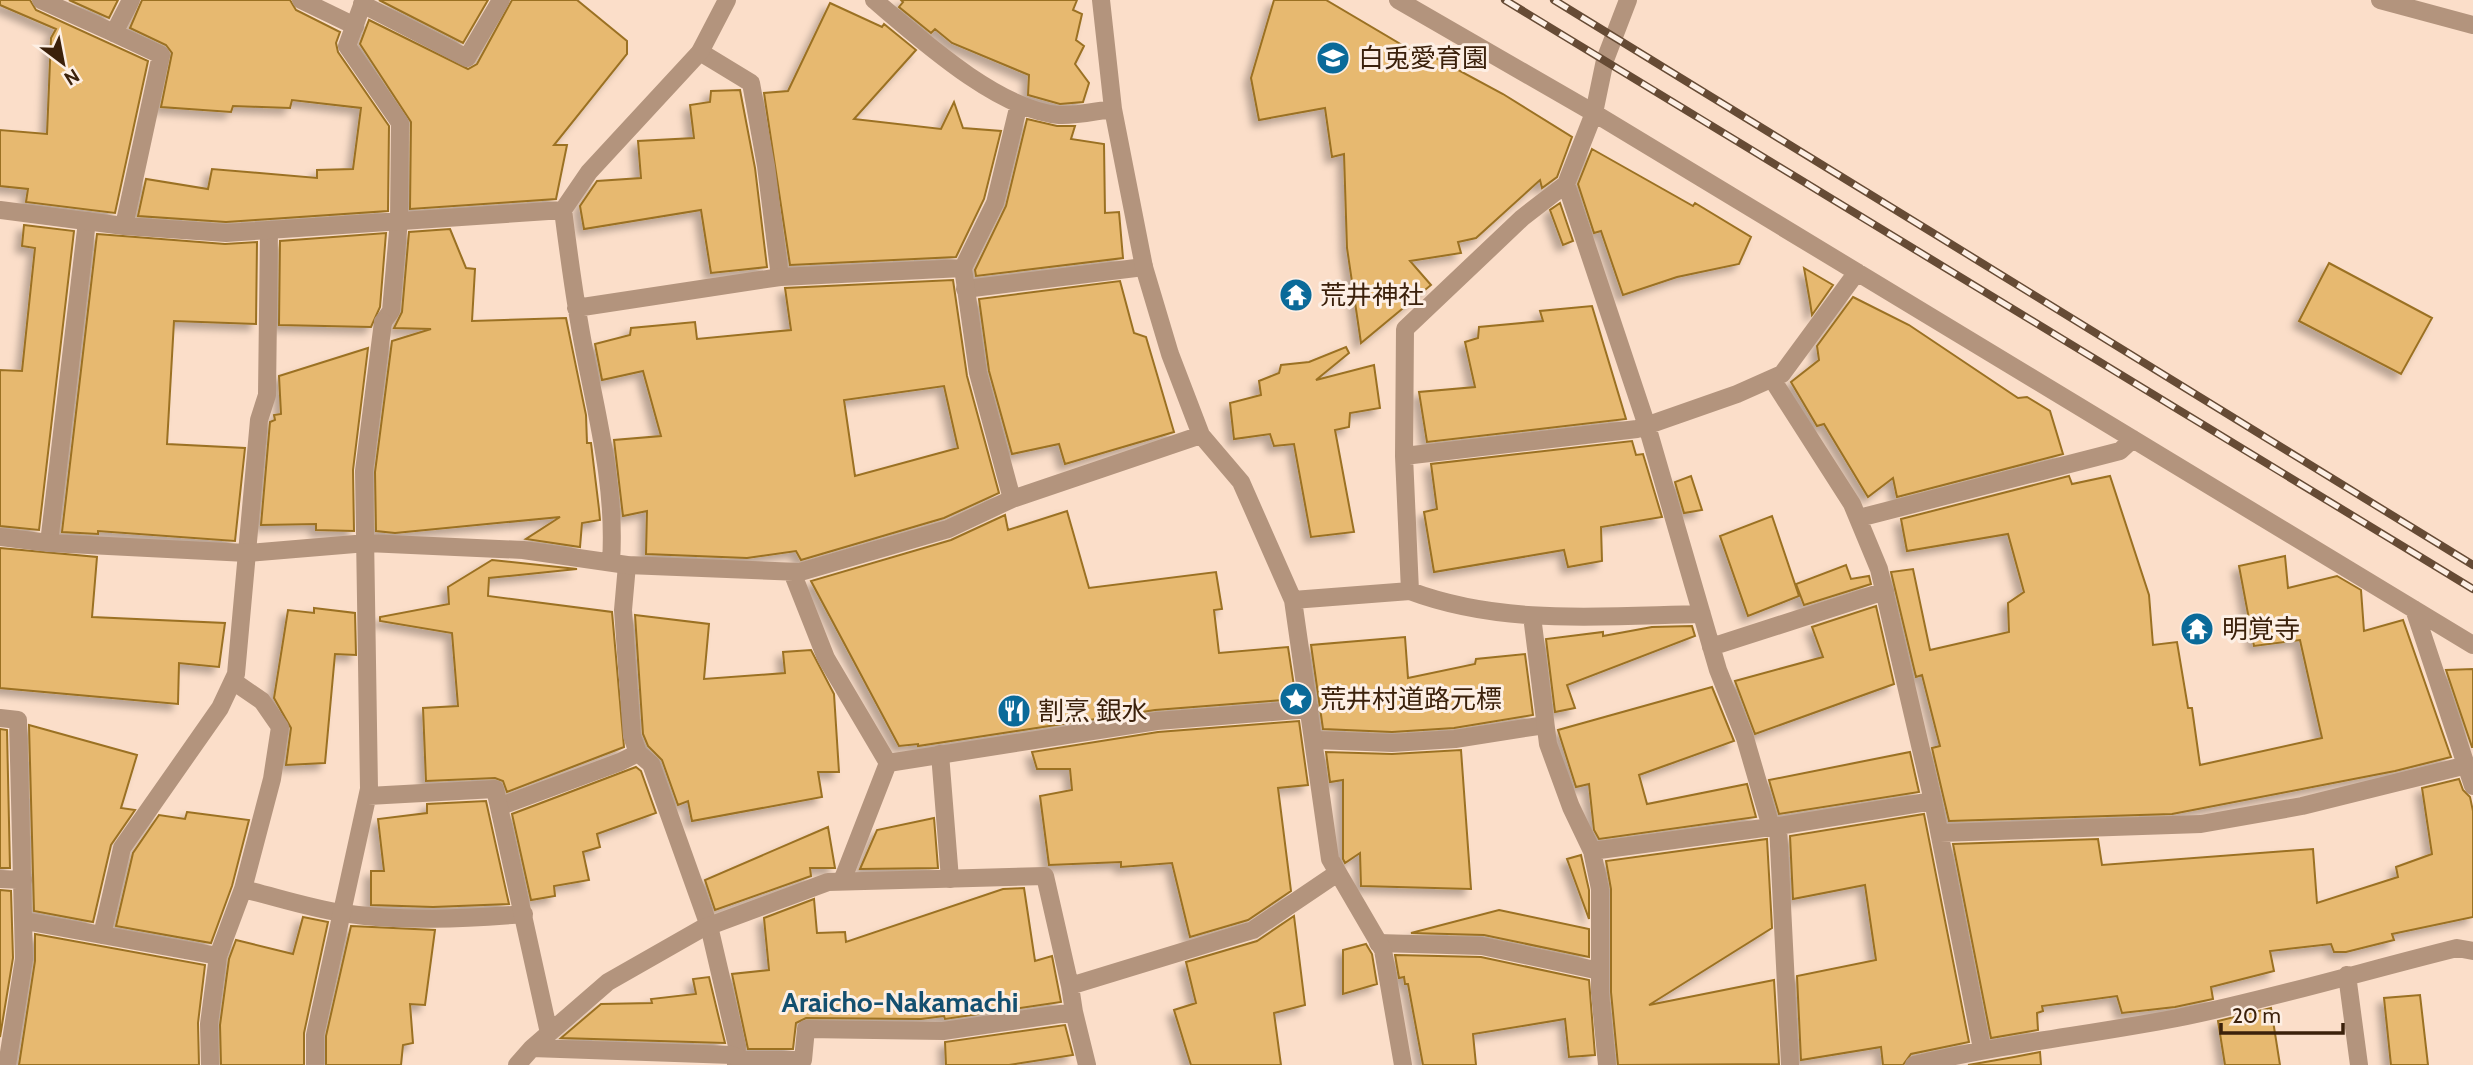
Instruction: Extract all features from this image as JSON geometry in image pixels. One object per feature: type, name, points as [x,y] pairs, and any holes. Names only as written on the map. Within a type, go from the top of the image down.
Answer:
[{"type":"street","points":[[41,0],[161,55],[124,226]]},
{"type":"street","points":[[114,33],[131,0]]},
{"type":"street","points":[[301,0],[355,26]]},
{"type":"street","points":[[315,1065],[315,1035],[368,796],[367,543],[364,471],[383,322],[391,311],[399,219],[400,123],[347,46],[363,2],[467,58],[501,0]]},
{"type":"street","points":[[727,0],[700,52],[589,172],[563,210],[576,308],[602,438],[619,564],[632,736],[638,753],[651,764],[709,926],[737,1046],[736,1061]]},
{"type":"street","points":[[874,0],[933,50],[1019,104],[1059,115],[1113,109]]},
{"type":"street","points":[[1101,0],[1113,109],[1144,267],[1170,354],[1201,435],[1241,482],[1293,600],[1330,859],[1336,874],[1383,950],[1403,1065]]},
{"type":"street","points":[[1398,0],[1594,113],[2473,645]]},
{"type":"street","points":[[1410,591],[1404,456],[1405,328],[1522,218],[1566,184],[1594,113],[1605,60],[1628,0]]},
{"type":"street","points":[[2380,0],[2473,26]]},
{"type":"street","points":[[700,52],[751,83],[766,166],[780,277]]},
{"type":"street","points":[[1012,499],[991,431],[978,373],[962,268],[995,203],[1019,104]]},
{"type":"street","points":[[1566,184],[1647,426],[1711,647],[1775,827],[1790,1065]]},
{"type":"street","points":[[0,210],[124,226],[226,233],[399,219],[563,210]]},
{"type":"street","points":[[49,544],[87,221]]},
{"type":"street","points":[[102,935],[122,848],[220,708],[236,674],[259,420],[267,395],[269,230]]},
{"type":"street","points":[[965,289],[1144,267]]},
{"type":"street","points":[[576,308],[780,277],[962,268]]},
{"type":"street","points":[[1404,456],[1647,426],[1772,379],[1782,374],[1857,272]]},
{"type":"street","points":[[1772,379],[1859,518],[1885,591],[1940,832],[1982,1049]]},
{"type":"street","points":[[0,537],[49,544],[247,553],[367,543],[523,550],[619,564],[792,572],[948,529],[1012,499],[1201,435]]},
{"type":"street","points":[[1859,518],[2120,451],[2133,439]]},
{"type":"street","points":[[792,572],[826,658],[888,763]]},
{"type":"street","points":[[1293,600],[1410,591],[1430,598],[1532,616],[1702,614]]},
{"type":"street","points":[[1711,647],[1885,591]]},
{"type":"street","points":[[2414,609],[2473,786]]},
{"type":"street","points":[[1532,616],[1548,744],[1571,807],[1592,851],[1600,889],[1600,971],[1607,1065]]},
{"type":"street","points":[[210,1065],[209,1024],[218,956],[243,889],[272,779],[280,727],[262,701],[233,681]]},
{"type":"street","points":[[888,763],[1157,721],[1310,709]]},
{"type":"street","points":[[0,718],[18,720],[25,921],[24,959],[7,1065]]},
{"type":"street","points":[[1315,740],[1392,743],[1455,739],[1545,725]]},
{"type":"street","points":[[501,806],[638,753]]},
{"type":"street","points":[[940,754],[950,879]]},
{"type":"street","points":[[842,881],[888,763]]},
{"type":"street","points":[[1940,832],[2201,824],[2302,806],[2467,765]]},
{"type":"street","points":[[368,796],[495,789],[501,806],[549,1033]]},
{"type":"street","points":[[1592,851],[1775,827],[1933,801]]},
{"type":"street","points":[[1070,986],[1254,930],[1336,874]]},
{"type":"street","points":[[517,1065],[532,1048],[608,982],[709,926],[828,882],[1045,876],[1087,1065]]},
{"type":"street","points":[[0,879],[23,880]]},
{"type":"street","points":[[243,889],[340,913],[459,919],[524,915]]},
{"type":"street","points":[[25,921],[218,956]]},
{"type":"street","points":[[1378,943],[1482,946],[1600,971]]},
{"type":"street","points":[[1914,1065],[1982,1049],[2174,1019],[2262,1000],[2347,975],[2457,948],[2473,951]]},
{"type":"street","points":[[2347,975],[2359,1065]]},
{"type":"street","points":[[532,1048],[736,1061],[803,1060],[806,1029],[943,1031],[1074,1012]]},
{"type":"building","points":[[0,0],[30,0],[36,10],[148,61],[115,213],[26,202],[28,189],[0,186],[0,130],[47,134],[51,38],[56,29],[0,5]]},
{"type":"building","points":[[69,0],[118,0],[109,18]]},
{"type":"building","points":[[142,0],[290,0],[296,10],[340,32],[336,43],[338,52],[389,126],[388,211],[226,222],[138,216],[146,179],[208,189],[212,169],[317,178],[317,170],[353,169],[361,108],[292,100],[290,108],[233,106],[231,112],[161,107],[172,53],[166,45],[130,28]]},
{"type":"building","points":[[379,0],[488,0],[463,43]]},
{"type":"building","points":[[512,0],[577,0],[627,41],[627,54],[554,145],[567,145],[556,199],[410,209],[411,122],[360,44],[369,20],[468,69],[477,64]]},
{"type":"building","points":[[901,0],[1077,0],[1073,10],[1082,14],[1076,40],[1084,46],[1075,64],[1089,83],[1083,102],[1060,104],[1028,95],[1029,75],[952,43],[935,29],[931,33],[899,7],[903,2]]},
{"type":"building","points":[[1274,0],[1326,0],[1431,62],[1436,58],[1503,94],[1572,137],[1557,177],[1542,188],[1540,180],[1476,238],[1458,242],[1461,253],[1410,261],[1431,285],[1361,343],[1347,248],[1344,154],[1332,157],[1325,108],[1259,120],[1251,78]]},
{"type":"building","points":[[830,3],[882,27],[884,24],[916,50],[854,119],[941,129],[954,102],[963,128],[1001,131],[984,199],[956,257],[790,265],[764,93],[788,91]]},
{"type":"building","points":[[740,90],[755,168],[767,267],[711,273],[701,210],[584,229],[580,206],[597,181],[641,178],[638,141],[694,138],[690,105],[710,102],[711,91]]},
{"type":"building","points":[[1027,119],[1057,126],[1075,126],[1071,139],[1104,144],[1105,213],[1119,212],[1123,258],[976,276],[975,270],[1006,206]]},
{"type":"building","points":[[1592,149],[1693,206],[1695,203],[1751,237],[1739,264],[1677,277],[1623,295],[1601,231],[1594,233],[1578,184]]},
{"type":"building","points":[[1560,203],[1573,241],[1563,245],[1550,210]]},
{"type":"building","points":[[24,225],[74,231],[39,530],[0,526],[0,370],[22,371],[35,248],[22,246]]},
{"type":"building","points":[[450,229],[466,268],[475,269],[472,321],[566,318],[586,415],[587,443],[591,443],[600,520],[582,523],[580,547],[526,539],[560,517],[395,533],[376,531],[375,472],[392,341],[431,329],[394,328],[402,312],[409,232]]},
{"type":"building","points":[[386,233],[380,307],[371,327],[279,325],[280,241]]},
{"type":"building","points":[[97,234],[225,244],[257,242],[256,324],[174,321],[167,444],[245,448],[235,541],[98,531],[98,534],[62,532]]},
{"type":"building","points":[[2329,263],[2432,318],[2401,374],[2299,321]]},
{"type":"building","points":[[1804,268],[1833,285],[1812,315],[1810,302]]},
{"type":"building","points":[[953,280],[967,376],[999,493],[944,518],[801,560],[796,551],[747,558],[646,554],[647,511],[623,516],[614,440],[661,436],[643,371],[602,380],[595,344],[630,335],[631,328],[695,322],[697,339],[791,330],[785,288]],"holes":[[[944,386],[958,448],[855,476],[844,400]]]},
{"type":"building","points":[[1120,281],[1134,333],[1146,337],[1174,432],[1065,464],[1059,444],[1012,454],[989,371],[979,299]]},
{"type":"building","points":[[1853,297],[1909,325],[2018,398],[2027,397],[2050,411],[2063,454],[1897,497],[1893,478],[1868,497],[1824,424],[1817,426],[1791,382],[1819,360],[1817,346]]},
{"type":"building","points":[[1592,306],[1626,419],[1427,442],[1419,392],[1475,387],[1465,342],[1478,338],[1479,327],[1543,321],[1540,311]]},
{"type":"building","points":[[1346,347],[1349,353],[1316,380],[1374,365],[1380,408],[1350,413],[1349,427],[1335,430],[1354,532],[1311,537],[1294,444],[1274,446],[1270,434],[1234,439],[1230,403],[1261,395],[1259,381],[1279,373],[1281,365],[1309,362]]},
{"type":"building","points":[[368,348],[353,470],[354,531],[316,530],[316,524],[261,525],[270,422],[275,420],[274,415],[281,414],[279,376]]},
{"type":"building","points":[[1632,441],[1636,455],[1643,454],[1662,517],[1601,527],[1602,561],[1568,567],[1564,550],[1434,572],[1424,512],[1437,509],[1431,464]]},
{"type":"building","points":[[1691,476],[1702,510],[1684,513],[1675,482]]},
{"type":"building","points":[[2069,476],[2072,484],[2110,476],[2149,595],[2153,645],[2177,642],[2188,708],[2192,708],[2200,765],[2322,738],[2300,640],[2254,646],[2239,566],[2285,556],[2288,588],[2337,576],[2361,590],[2364,631],[2403,620],[2451,757],[2395,771],[2172,814],[1949,821],[1932,748],[1940,746],[1922,675],[1916,677],[1891,572],[1913,569],[1930,650],[2009,632],[2008,603],[2024,592],[2008,534],[1907,551],[1901,519]]},
{"type":"building","points":[[1067,511],[1089,588],[1216,572],[1222,609],[1214,610],[1219,653],[1288,647],[1296,699],[1155,710],[918,746],[899,746],[811,581],[951,540],[1005,515],[1008,530]]},
{"type":"building","points":[[1772,516],[1799,596],[1748,616],[1720,536]]},
{"type":"building","points":[[0,548],[97,557],[92,617],[225,623],[219,667],[179,663],[178,704],[0,688]]},
{"type":"building","points":[[492,560],[577,569],[489,578],[488,596],[612,612],[624,747],[507,792],[503,781],[495,778],[426,781],[423,708],[458,706],[452,633],[380,621],[380,617],[449,604],[448,587]]},
{"type":"building","points":[[1846,565],[1851,579],[1869,576],[1871,584],[1804,605],[1796,584]]},
{"type":"building","points":[[1876,606],[1894,684],[1755,734],[1735,681],[1823,657],[1812,627]]},
{"type":"building","points":[[314,608],[355,613],[356,655],[335,654],[325,763],[286,765],[291,728],[274,698],[288,610],[314,613]]},
{"type":"building","points":[[635,615],[709,624],[704,679],[785,673],[783,652],[811,650],[834,694],[839,772],[818,772],[822,797],[692,821],[688,801],[678,805],[662,760],[648,746],[643,734]]},
{"type":"building","points":[[1692,626],[1695,636],[1567,685],[1575,708],[1555,712],[1546,639],[1603,632],[1603,636],[1652,627]]},
{"type":"building","points":[[1405,637],[1408,678],[1475,664],[1476,659],[1525,654],[1533,715],[1454,728],[1392,732],[1323,729],[1311,645]]},
{"type":"building","points":[[2473,669],[2473,747],[2472,747],[2446,670]]},
{"type":"building","points":[[1712,687],[1734,741],[1639,775],[1647,804],[1747,784],[1756,817],[1599,839],[1594,830],[1589,784],[1576,787],[1558,730]]},
{"type":"building","points":[[1299,721],[1308,785],[1278,788],[1291,891],[1248,920],[1190,937],[1172,863],[1121,867],[1121,862],[1049,865],[1040,796],[1072,790],[1070,769],[1037,769],[1032,752],[1158,732]]},
{"type":"building","points":[[29,725],[137,755],[121,808],[135,810],[111,845],[93,922],[34,911]]},
{"type":"building","points":[[0,729],[7,730],[10,868],[0,868]]},
{"type":"building","points":[[1461,750],[1471,889],[1361,886],[1360,853],[1345,863],[1343,859],[1343,780],[1330,782],[1326,752],[1392,754]]},
{"type":"building","points":[[1910,752],[1919,792],[1779,814],[1769,780]]},
{"type":"building","points":[[636,767],[641,771],[656,813],[597,834],[600,847],[583,852],[589,880],[554,886],[555,896],[531,900],[512,814]]},
{"type":"building","points":[[2459,779],[2463,790],[2470,797],[2473,811],[2473,917],[2392,934],[2394,940],[2346,952],[2334,952],[2331,944],[2270,951],[2274,971],[2211,987],[2213,999],[2175,1007],[2122,1013],[2117,996],[2042,1006],[2043,1011],[2037,1013],[2038,1030],[1991,1038],[1953,844],[2098,839],[2102,865],[2313,849],[2317,903],[2398,877],[2396,867],[2432,854],[2422,788]]},
{"type":"building","points":[[486,801],[509,904],[433,907],[371,905],[371,871],[384,871],[378,819],[427,813],[427,804]]},
{"type":"building","points":[[187,812],[249,820],[232,886],[211,943],[116,926],[133,853],[159,815],[185,819]]},
{"type":"building","points":[[1924,814],[1969,1042],[1911,1054],[1903,1065],[1883,1065],[1881,1047],[1801,1060],[1797,976],[1876,960],[1865,885],[1793,899],[1790,836]]},
{"type":"building","points":[[934,818],[938,868],[860,869],[877,830]]},
{"type":"building","points":[[828,827],[835,868],[810,868],[811,876],[715,910],[705,880]]},
{"type":"building","points":[[1767,839],[1772,928],[1649,1005],[1774,980],[1779,1064],[1618,1065],[1611,992],[1611,889],[1606,861]]},
{"type":"building","points":[[1581,855],[1589,890],[1589,919],[1567,859]]},
{"type":"building","points":[[1024,888],[1035,961],[1052,956],[1061,1002],[945,1019],[944,1016],[921,1019],[806,1018],[796,1023],[793,1049],[748,1049],[732,974],[769,970],[764,918],[814,899],[817,933],[845,932],[846,942],[1003,889]]},
{"type":"building","points":[[0,890],[11,891],[13,958],[0,1037]]},
{"type":"building","points":[[1499,910],[1589,929],[1589,957],[1484,935],[1411,933]]},
{"type":"building","points":[[1294,916],[1305,1005],[1274,1013],[1281,1065],[1191,1065],[1174,1010],[1196,1003],[1186,962],[1257,941]]},
{"type":"building","points":[[303,917],[328,922],[304,1033],[304,1065],[221,1065],[220,1025],[229,959],[236,940],[293,954]]},
{"type":"building","points":[[351,926],[435,930],[425,1005],[410,1004],[413,1043],[403,1045],[401,1065],[326,1065],[326,1036]]},
{"type":"building","points":[[35,934],[205,965],[198,1023],[199,1065],[19,1065],[35,961]]},
{"type":"building","points":[[1366,944],[1372,954],[1377,984],[1343,994],[1343,950]]},
{"type":"building","points":[[1395,955],[1481,957],[1589,980],[1595,1055],[1569,1057],[1565,1019],[1473,1034],[1476,1065],[1423,1065],[1408,984],[1405,984],[1404,977],[1399,978]]},
{"type":"building","points":[[709,977],[725,1043],[561,1038],[601,1004],[652,1003],[651,999],[696,994],[693,979]]},
{"type":"building","points":[[2420,995],[2428,1065],[2391,1065],[2384,998]]},
{"type":"building","points":[[2271,1008],[2280,1065],[2225,1065],[2218,1021]]},
{"type":"building","points":[[1065,1025],[1073,1055],[1009,1065],[946,1065],[945,1042]]},
{"type":"building","points":[[2040,1052],[2041,1065],[1968,1065],[2014,1057]]},
{"type":"railway","points":[[1505,0],[2473,589]]},
{"type":"railway","points":[[1554,0],[2473,565]]},
{"type":"place","name":"白兎愛育園","points":[[1333,58]]},
{"type":"place","name":"荒井神社","points":[[1296,295]]},
{"type":"place","name":"明覚寺","points":[[2197,629]]},
{"type":"place","name":"荒井村道路元標","points":[[1296,699]]},
{"type":"place","name":"割烹 銀水","points":[[1014,711]]},
{"type":"district","name":"Araicho-Nakamachi","points":[[900,1002]]}]
